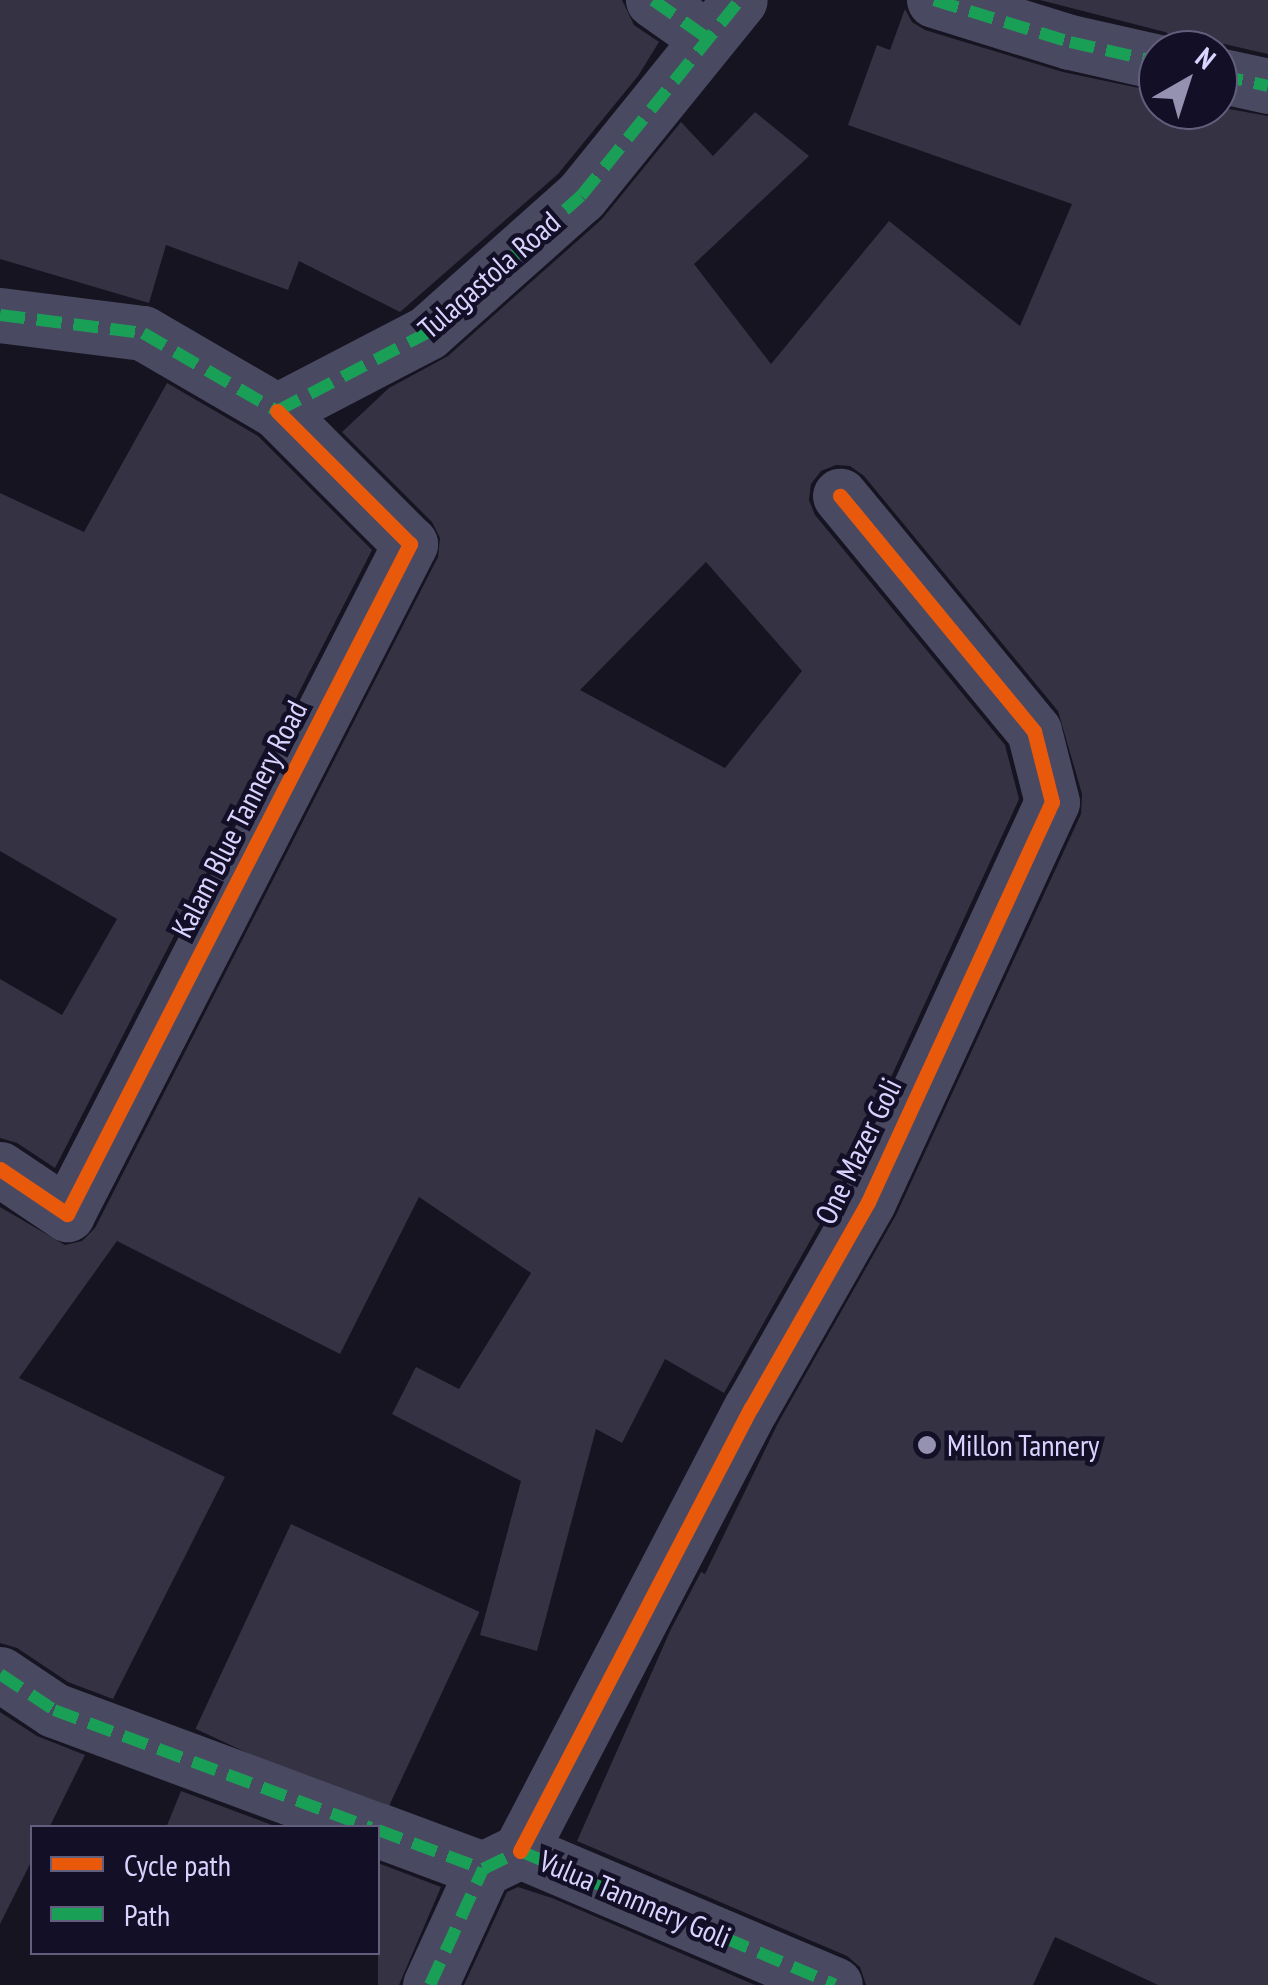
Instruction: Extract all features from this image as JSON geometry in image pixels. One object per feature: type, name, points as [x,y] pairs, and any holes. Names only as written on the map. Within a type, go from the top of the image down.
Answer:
[{"type":"street","points":[[653,0],[724,19]]},
{"type":"street","points":[[934,0],[1070,42],[1138,57]]},
{"type":"street","name":"Tulagastola Road","points":[[277,411],[427,333],[581,196],[724,19]]},
{"type":"street","points":[[1238,79],[1268,86]]},
{"type":"street","points":[[0,315],[143,332],[277,411]]},
{"type":"street","name":"Kalam Blue Tannery Road","points":[[0,1169],[66,1214],[410,544],[277,411]]},
{"type":"street","name":"One Mazer Goli","points":[[430,1985],[868,1202],[1052,802],[1034,731],[840,496]]},
{"type":"street","name":"Vulua Tannnery Goli","points":[[0,1674],[54,1710],[363,1825]]},
{"type":"street","name":"Vulua Tannnery Goli","points":[[380,1830],[502,1860],[836,1985]]},
{"type":"building","points":[[0,0],[622,0],[634,25],[659,42],[638,76],[558,174],[400,312],[299,261],[288,290],[166,245],[149,303],[0,259]]},
{"type":"building","points":[[1040,0],[1268,0],[1268,54],[1238,47],[1238,30],[1157,30]]},
{"type":"building","points":[[905,9],[912,22],[925,30],[1063,72],[1138,88],[1138,130],[1238,130],[1238,111],[1268,116],[1268,1985],[1158,1985],[1055,1937],[1033,1985],[866,1985],[860,1967],[847,1956],[577,1841],[671,1629],[701,1572],[705,1574],[778,1423],[896,1215],[1081,814],[1082,794],[1058,711],[864,476],[850,466],[836,465],[821,471],[811,484],[809,500],[815,515],[1005,745],[1019,799],[840,1188],[724,1393],[665,1359],[622,1443],[596,1429],[537,1651],[480,1635],[521,1481],[392,1414],[416,1367],[459,1389],[531,1273],[419,1197],[340,1354],[117,1241],[19,1378],[225,1477],[113,1699],[68,1682],[17,1648],[0,1643],[0,1207],[65,1245],[82,1241],[95,1228],[438,557],[440,538],[432,522],[342,432],[389,388],[448,356],[602,219],[681,122],[713,156],[755,112],[809,156],[694,264],[771,364],[889,221],[1020,326],[1072,204],[848,125],[877,45],[890,50]],"holes":[[[706,562],[802,671],[725,768],[580,690]]]},
{"type":"building","points":[[167,383],[258,436],[372,550],[55,1168],[17,1143],[0,1138],[0,979],[62,1015],[117,919],[0,851],[0,493],[84,532]]},
{"type":"building","points":[[291,1524],[480,1612],[384,1817],[195,1729]]},
{"type":"building","points":[[0,1712],[37,1736],[85,1755],[50,1825],[30,1825],[30,1864],[0,1924]]},
{"type":"building","points":[[181,1791],[272,1825],[167,1825]]},
{"type":"building","points":[[380,1864],[441,1887],[399,1985],[378,1985]]},
{"type":"building","points":[[518,1887],[755,1985],[464,1985],[507,1892]]},
{"type":"marked path","points":[[653,0],[707,38]]},
{"type":"marked path","points":[[0,315],[143,333],[277,411],[427,333],[581,196],[740,0]]},
{"type":"marked path","points":[[934,0],[1070,42],[1138,57]]},
{"type":"marked path","points":[[1238,79],[1268,86]]},
{"type":"marked path","points":[[0,1674],[54,1710],[363,1825]]},
{"type":"marked path","points":[[380,1831],[483,1869],[520,1851],[835,1985]]},
{"type":"marked path","points":[[430,1985],[483,1869]]},
{"type":"cycle path","points":[[0,1169],[67,1214],[410,544],[277,411]]},
{"type":"cycle path","points":[[520,1851],[751,1408],[868,1202],[1052,802],[1034,731],[840,496]]},
{"type":"place","name":"Millon Tannery","points":[[927,1445]]}]
